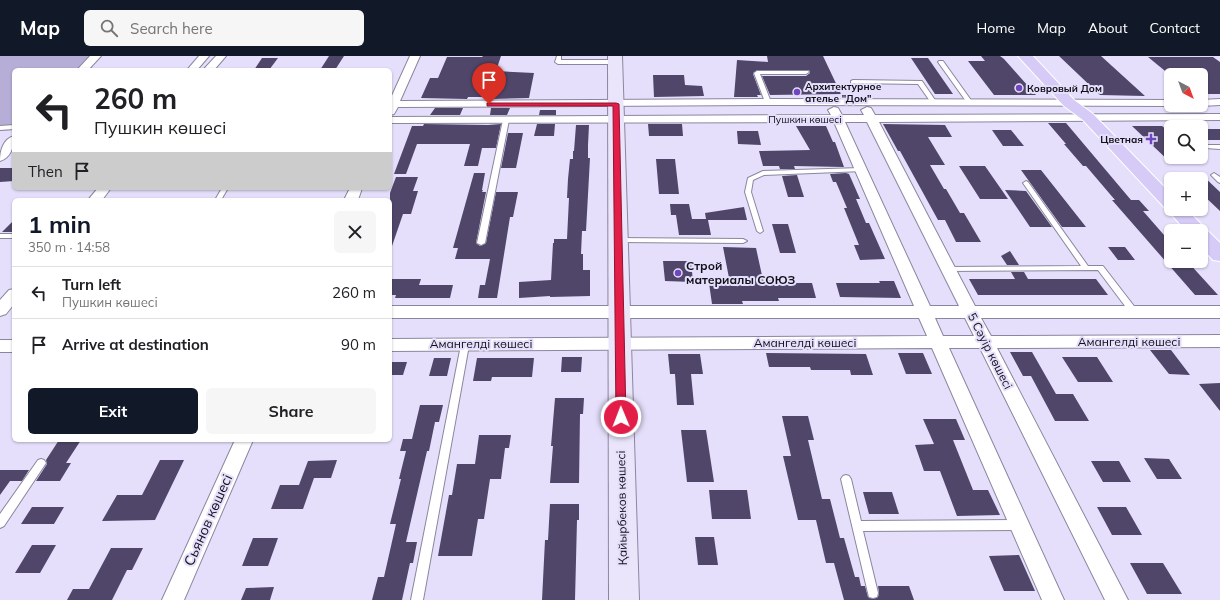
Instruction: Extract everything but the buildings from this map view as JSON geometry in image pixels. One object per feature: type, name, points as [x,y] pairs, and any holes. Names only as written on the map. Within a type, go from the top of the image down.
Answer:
[{"type":"main road","points":[[1025,56],[1088,117],[1164,197]]},
{"type":"main road","points":[[1034,56],[1074,103]]},
{"type":"main road","name":"Қайырбеков көшесі","points":[[616,59],[624,600]]},
{"type":"main road","points":[[1183,216],[1190,224]]},
{"type":"main road","points":[[1208,242],[1220,255]]},
{"type":"street","points":[[84,68],[96,56]]},
{"type":"street","points":[[194,68],[204,56]]},
{"type":"street","points":[[210,68],[221,56]]},
{"type":"street","points":[[392,105],[415,56]]},
{"type":"street","name":"Пушкин көшесі","points":[[392,120],[506,120],[768,102],[1164,103]]},
{"type":"street","points":[[1208,102],[1220,102]]},
{"type":"street","points":[[831,103],[1053,600]]},
{"type":"street","name":"5 Сәуір көшесі","points":[[863,103],[1117,600]]},
{"type":"street","name":"Пушкин көшесі","points":[[392,107],[838,118],[1220,117]]},
{"type":"street","points":[[0,157],[12,142]]},
{"type":"street","points":[[97,198],[104,190]]},
{"type":"street","points":[[0,311],[12,296]]},
{"type":"street","points":[[0,311],[12,312]]},
{"type":"street","points":[[392,312],[1220,312]]},
{"type":"street","name":"Амангелді көшесі","points":[[392,345],[1220,342]]},
{"type":"street","points":[[0,346],[12,346]]},
{"type":"street","name":"Сьянов көшесі","points":[[173,600],[243,442]]},
{"type":"lane","points":[[559,56],[558,62],[616,59]]},
{"type":"lane","points":[[941,62],[970,103]]},
{"type":"lane","points":[[768,102],[757,72],[806,72]]},
{"type":"lane","points":[[853,82],[920,82],[934,103]]},
{"type":"lane","points":[[481,243],[506,120]]},
{"type":"lane","points":[[0,128],[12,127]]},
{"type":"lane","points":[[1208,147],[1220,147]]},
{"type":"lane","points":[[760,231],[748,192],[750,180],[763,173],[861,170]]},
{"type":"lane","points":[[1214,175],[1220,181]]},
{"type":"lane","points":[[1026,183],[1086,268]]},
{"type":"lane","points":[[0,236],[12,236]]},
{"type":"lane","points":[[618,240],[743,241]]},
{"type":"lane","points":[[948,269],[1100,268],[1134,312]]},
{"type":"lane","points":[[417,600],[465,344]]},
{"type":"lane","points":[[0,523],[41,463]]},
{"type":"lane","points":[[846,479],[873,593]]},
{"type":"lane","points":[[857,526],[1020,525]]},
{"type":"shaded area","points":[[0,56],[92,56],[79,68],[12,68],[12,130],[0,131]]},
{"type":"place","name":"Ковровый Дом","points":[[1019,88]]},
{"type":"place","name":"Архитектурное ателье \"Дом\"","points":[[797,92]]},
{"type":"place","name":"Цветная","points":[[1151,139]]},
{"type":"place","name":"Строй материалы СОЮЗ","points":[[678,273]]},
{"type":"route","points":[[489,104],[616,104],[621,417]]}]
